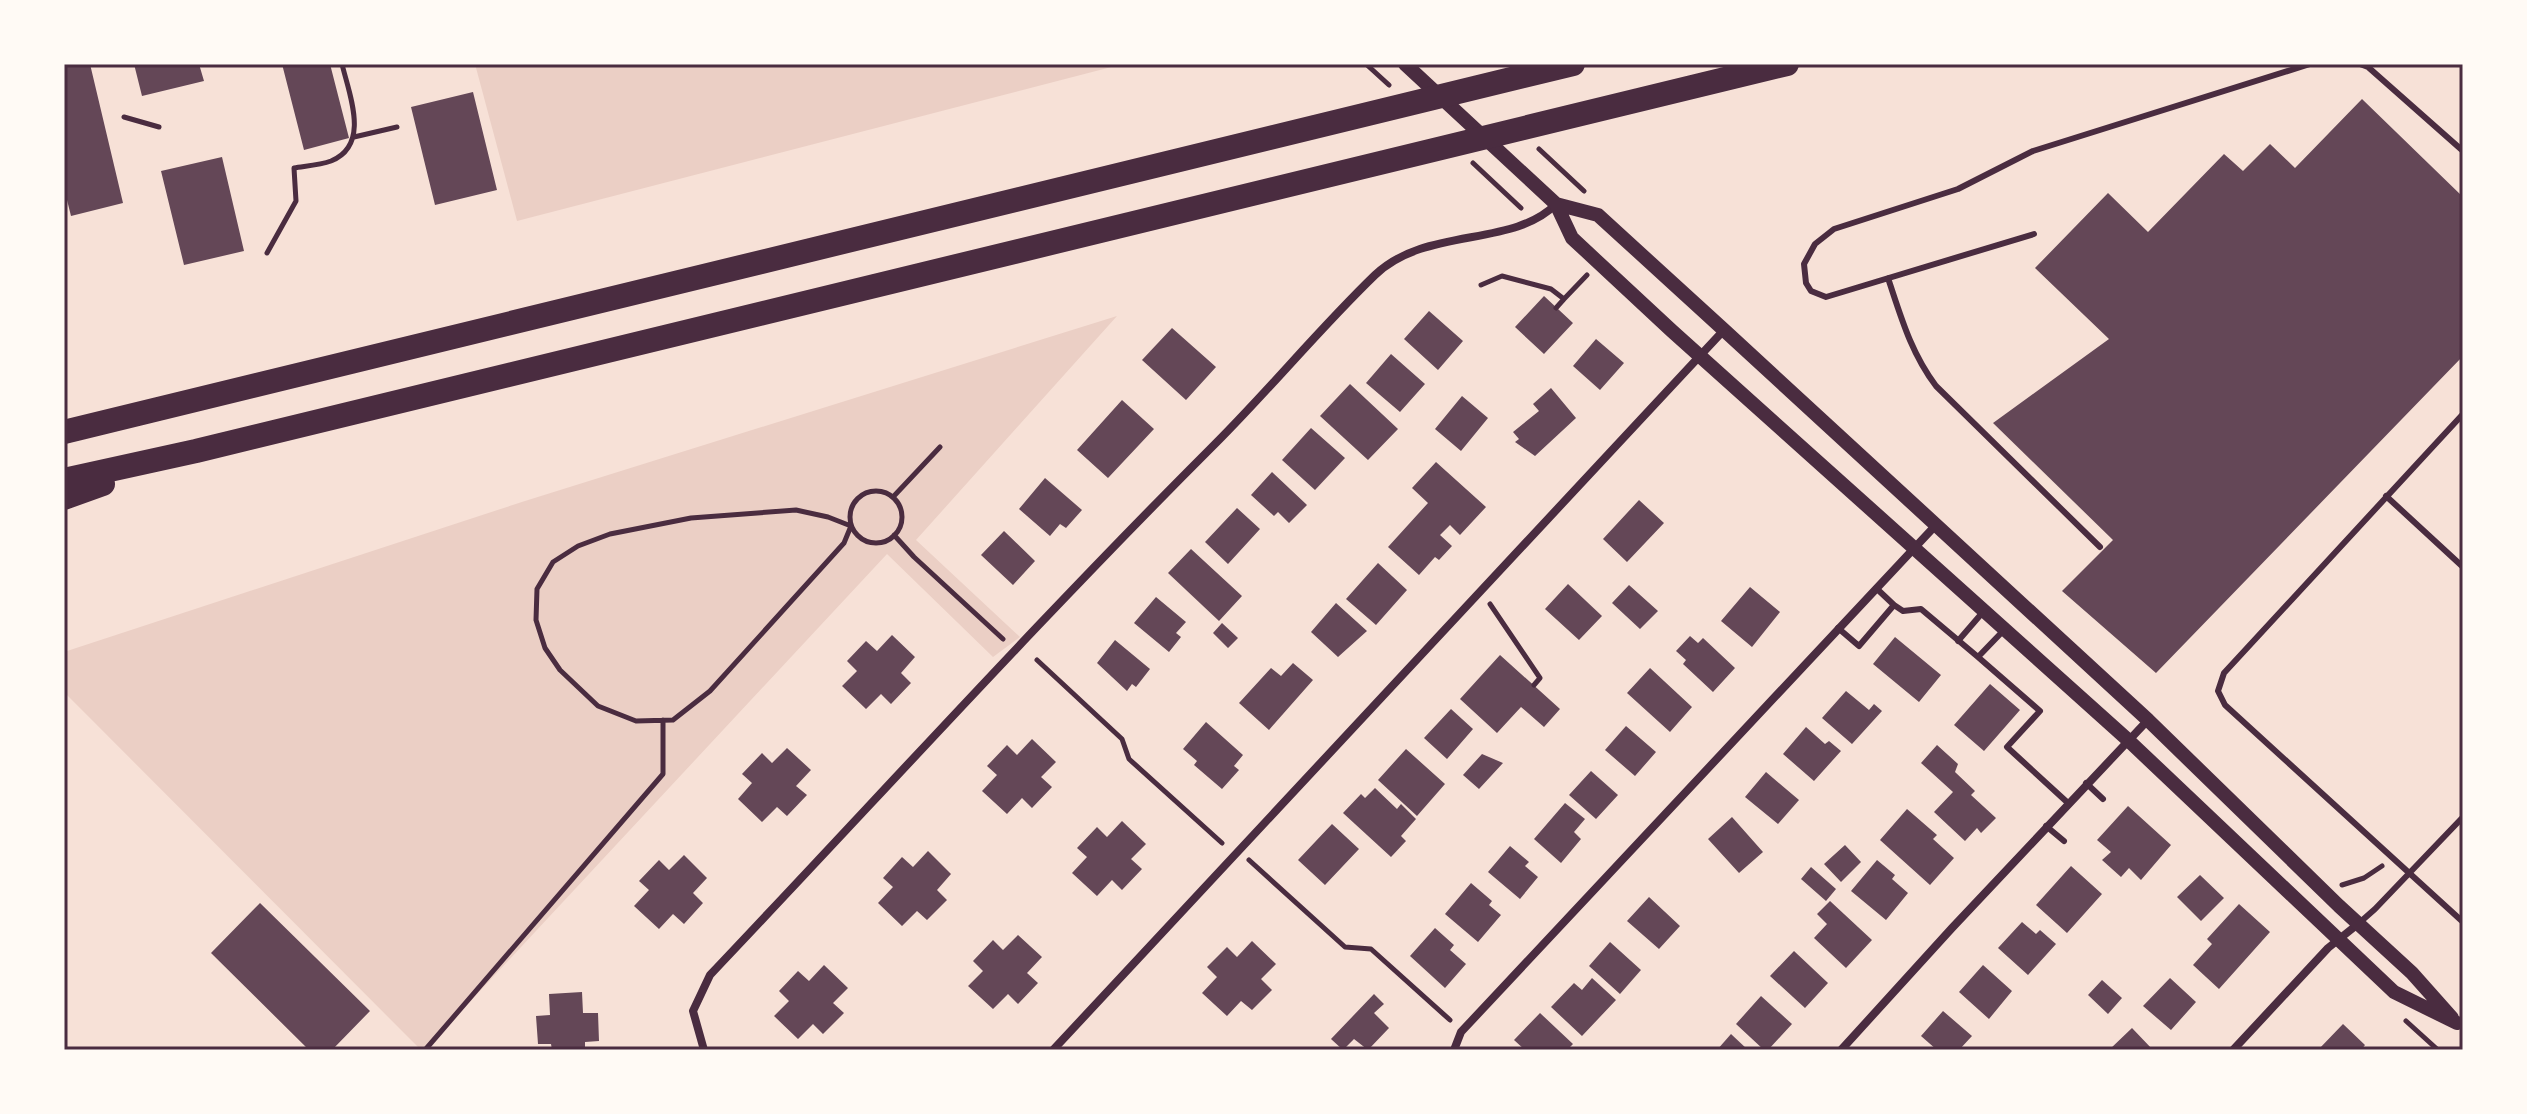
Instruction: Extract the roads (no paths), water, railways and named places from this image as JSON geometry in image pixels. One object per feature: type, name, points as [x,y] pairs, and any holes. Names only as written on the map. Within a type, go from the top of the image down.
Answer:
[{"type":"highway","points":[[64,432],[1573,64]]},
{"type":"highway","points":[[64,480],[196,451],[1435,149],[1532,132],[1787,64]]},
{"type":"highway","points":[[64,498],[196,451]]},
{"type":"street","points":[[1405,64],[1556,204],[1572,238],[1699,356],[2128,740],[2394,992],[2460,1026]]},
{"type":"street","points":[[1556,204],[1598,215],[2148,720],[2412,973],[2460,1026]]},
{"type":"street","points":[[704,1050],[693,1011],[710,975],[1038,618],[1390,263],[1411,251],[1535,221],[1556,204]]},
{"type":"street","points":[[1053,1050],[1724,330]]},
{"type":"street","points":[[1454,1050],[1461,1032],[1935,526]]},
{"type":"street","points":[[1841,1050],[2086,783],[2148,720]]},
{"type":"street","points":[[2233,1050],[2338,940],[2358,924]]},
{"type":"lane","points":[[2034,234],[1826,297],[1817,295],[1806,283],[1804,264],[1815,244],[1834,229],[1958,189],[2033,151],[2310,64]]},
{"type":"lane","points":[[2360,64],[2368,67],[2463,151]]},
{"type":"lane","points":[[1888,278],[1908,338],[1920,365],[1936,386],[2100,547]]},
{"type":"lane","points":[[2463,414],[2224,673],[2218,691],[2225,705],[2463,922]]},
{"type":"lane","points":[[2386,496],[2463,567]]},
{"type":"lane","points":[[1876,588],[1903,611],[1921,609],[2040,711],[2007,747],[2068,803]]},
{"type":"lane","points":[[1838,628],[1859,646],[1894,605]]},
{"type":"lane","points":[[1958,641],[1983,612]]},
{"type":"lane","points":[[1978,657],[2004,630]]},
{"type":"lane","points":[[2086,783],[2103,799]]},
{"type":"lane","points":[[2358,924],[2463,817]]},
{"type":"lane","points":[[2046,826],[2064,841]]}]
